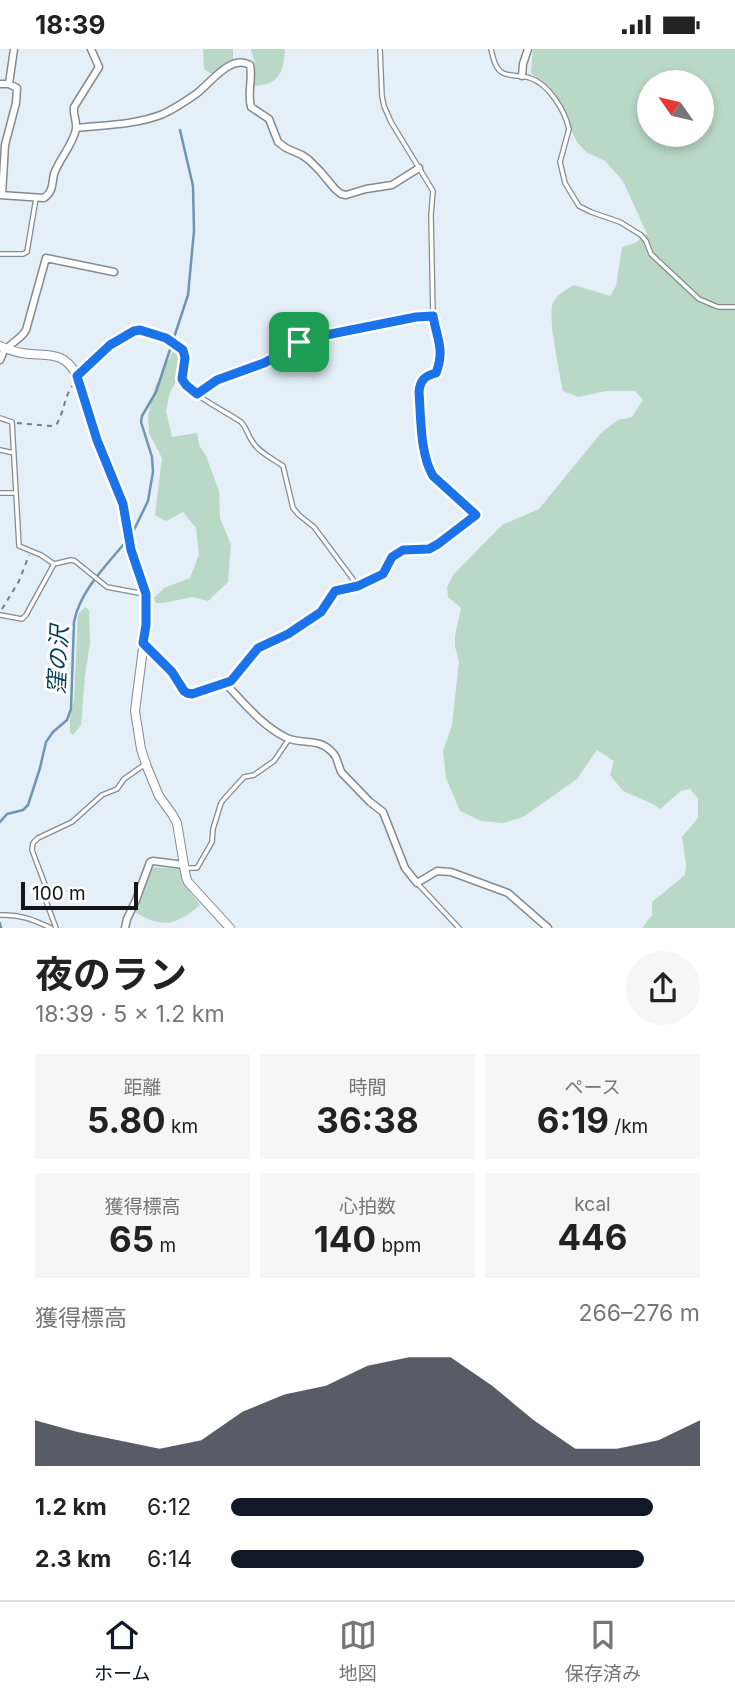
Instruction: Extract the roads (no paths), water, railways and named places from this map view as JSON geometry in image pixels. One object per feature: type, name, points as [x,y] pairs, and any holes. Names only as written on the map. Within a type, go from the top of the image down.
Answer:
[{"type":"street","points":[[9,85],[14,49]]},
{"type":"street","points":[[0,85],[17,88],[16,103],[5,145],[1,195],[44,198],[51,191],[55,171],[76,128],[74,107],[99,67],[91,49]]},
{"type":"street","points":[[522,76],[528,49]]},
{"type":"street","points":[[76,128],[131,123],[160,115],[197,93],[228,66],[244,62],[250,65],[252,70],[248,95],[251,107],[269,119],[278,142],[309,160],[341,194],[392,185],[419,168]]},
{"type":"street","points":[[0,360],[4,348],[23,336],[26,330],[46,258],[114,272]]},
{"type":"street","points":[[4,348],[20,353],[45,353],[59,357],[73,368],[77,376],[97,440],[123,504],[131,550],[146,594],[146,625],[135,711],[141,749],[159,796],[177,823],[188,882],[230,928]]},
{"type":"street","points":[[143,643],[172,672],[187,693],[192,694],[225,683],[236,677],[258,648],[288,634],[321,612],[335,591],[358,586],[383,574],[392,557],[403,550],[429,549],[476,515]]},
{"type":"street","points":[[225,683],[266,724],[289,739],[316,742],[332,751],[342,773],[383,812],[405,868],[417,883],[438,871],[451,872],[508,893],[548,928]]},
{"type":"street","points":[[125,928],[149,862],[185,867]]},
{"type":"lane","points":[[380,49],[384,106],[391,123],[430,184],[434,198],[431,215],[433,316],[441,359],[436,373],[419,384],[425,454],[433,476],[476,515]]},
{"type":"lane","points":[[491,49],[502,73],[536,80],[555,99],[568,124],[568,134],[559,162],[561,174],[579,206],[620,222],[641,235],[651,254],[699,299],[718,307],[735,307]]},
{"type":"lane","points":[[0,254],[27,252],[36,198]]},
{"type":"lane","points":[[77,376],[110,345],[134,331],[140,330],[175,343],[183,350],[185,358],[182,379],[186,385],[247,427],[257,448],[283,466],[293,507],[314,527],[358,586]]},
{"type":"lane","points":[[0,418],[12,422],[19,546],[54,564],[75,561],[112,589],[146,594]]},
{"type":"lane","points":[[0,450],[14,453]]},
{"type":"lane","points":[[0,493],[16,493]]},
{"type":"lane","points":[[0,614],[22,619],[54,564]]},
{"type":"lane","points":[[185,867],[197,868],[212,842],[213,829],[225,798],[244,777],[254,775],[274,761],[289,739]]},
{"type":"lane","points":[[56,928],[46,901],[47,890],[32,850],[33,843],[72,822],[102,795],[117,789],[124,779],[146,764]]},
{"type":"lane","points":[[417,883],[459,928]]},
{"type":"lane","points":[[0,915],[28,917],[51,928]]},
{"type":"waterway","name":"窪の沢","points":[[132,534],[148,501],[153,472],[152,457],[141,422],[142,416],[156,392],[188,295],[194,231],[193,186],[180,130]]},
{"type":"waterway","name":"窪の沢","points":[[0,822],[7,814],[23,810],[28,805],[46,742],[67,720],[71,709],[74,622],[77,610],[88,588],[128,539]]},
{"type":"waterway","name":"窪の沢","points":[[0,923],[1,928]]}]
